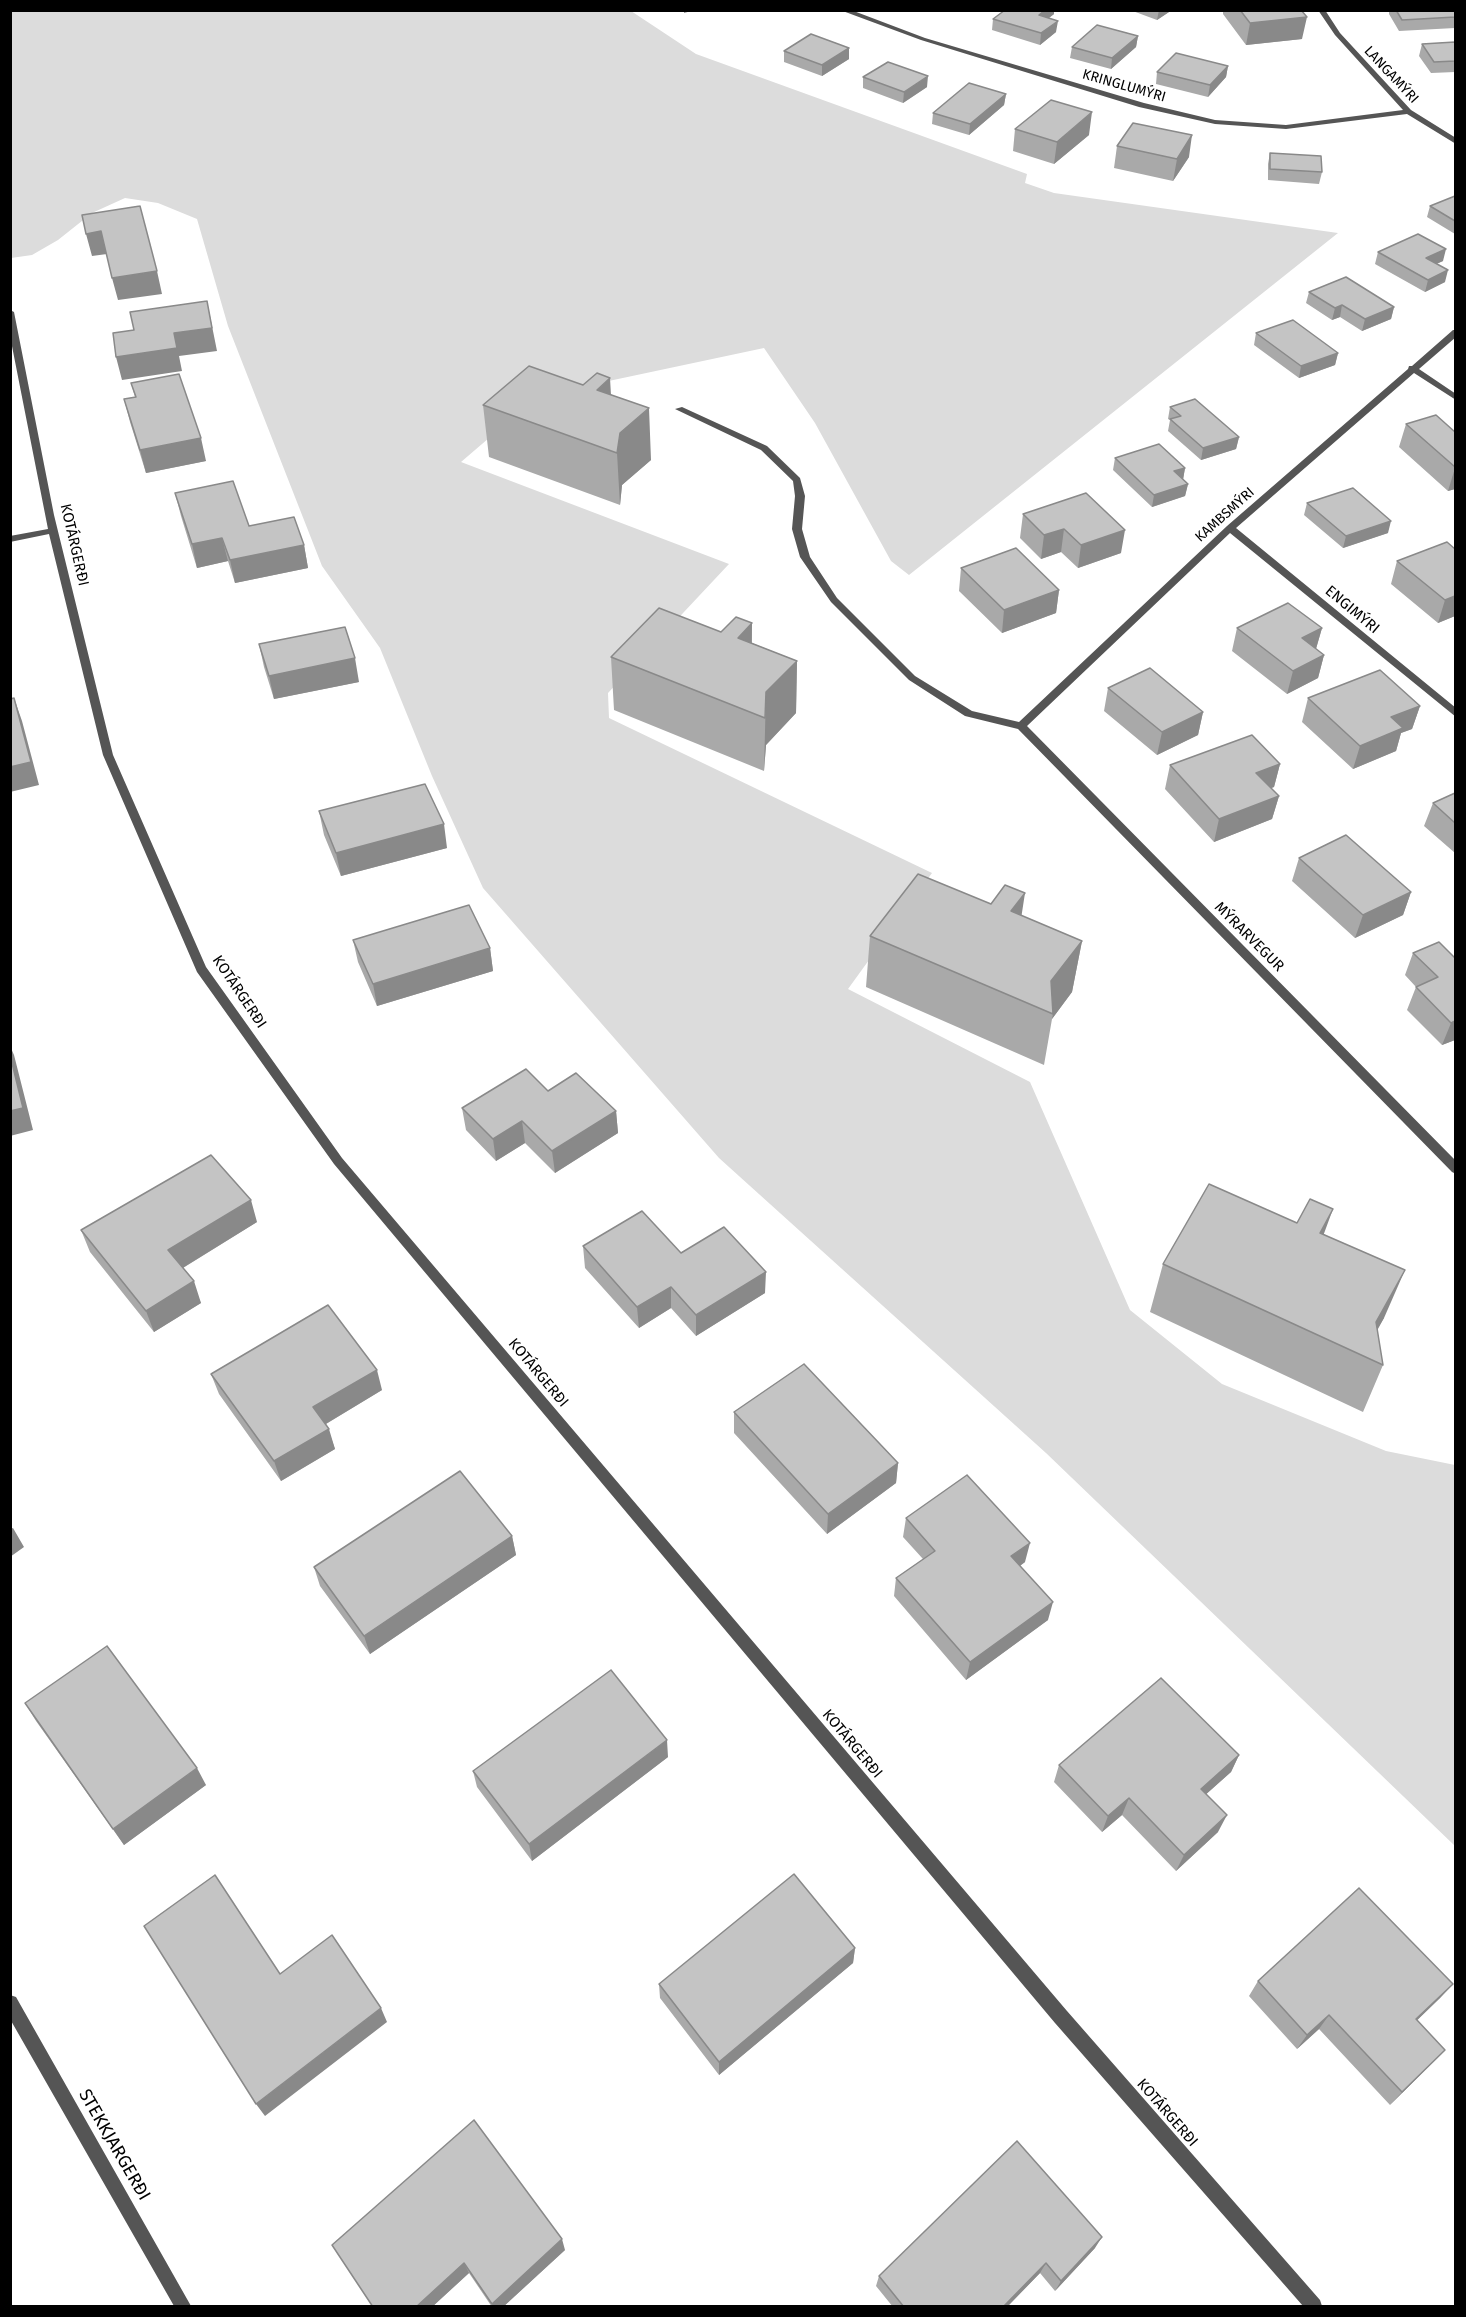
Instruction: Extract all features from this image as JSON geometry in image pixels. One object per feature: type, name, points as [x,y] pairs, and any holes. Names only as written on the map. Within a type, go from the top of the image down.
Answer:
[{"type":"street","name":"KRINGLUMÝRI","points":[[843,10],[945,45],[1142,105],[1215,122],[1286,127],[1408,112]]},
{"type":"street","name":"LANGAMÝRI","points":[[1321,10],[1337,34],[1408,112],[1455,142]]},
{"type":"street","name":"KOTÁRGERÐI","points":[[10,312],[53,531],[108,755],[201,969],[338,1161],[1060,2017],[1314,2307]]},
{"type":"street","name":"KAMBSMÝRI","points":[[1020,726],[1230,528],[1455,332]]},
{"type":"street","points":[[1412,368],[1455,398]]},
{"type":"street","points":[[679,409],[764,448],[798,480],[800,496],[797,529],[805,557],[834,600],[912,678],[969,714],[1020,726]]},
{"type":"street","name":"ENGIMÝRI","points":[[1230,528],[1455,714]]},
{"type":"street","points":[[10,539],[53,531]]},
{"type":"street","name":"MÝRARVEGUR","points":[[1020,726],[1455,1169]]},
{"type":"street","name":"STEKKJARGERÐI","points":[[10,2003],[183,2307]]},
{"type":"shaded area","points":[[10,11],[631,11],[696,54],[1027,174],[1025,183],[1054,193],[1338,233],[909,575],[891,561],[815,423],[764,348],[538,396],[461,462],[729,564],[608,693],[609,718],[932,873],[848,989],[1030,1082],[1130,1310],[1222,1384],[1386,1451],[1455,1465],[1455,1846],[1046,1453],[719,1158],[483,888],[432,776],[380,648],[322,566],[228,326],[197,219],[158,203],[125,198],[92,213],[58,240],[32,255],[11,258]]},
{"type":"building","points":[[1005,10],[1045,10],[1039,15],[1058,21],[1041,33],[993,19]]},
{"type":"building","points":[[1240,10],[1301,10],[1307,17],[1250,23]]},
{"type":"building","points":[[1396,10],[1455,10],[1455,17],[1402,20]]},
{"type":"building","points":[[1097,25],[1138,36],[1112,58],[1072,47]]},
{"type":"building","points":[[811,34],[849,48],[822,65],[784,51]]},
{"type":"building","points":[[1455,42],[1455,61],[1434,62],[1422,44]]},
{"type":"building","points":[[1176,53],[1228,66],[1210,85],[1157,72]]},
{"type":"building","points":[[888,62],[928,76],[904,92],[863,77]]},
{"type":"building","points":[[969,83],[1006,94],[970,124],[933,113]]},
{"type":"building","points":[[1051,100],[1092,112],[1057,142],[1015,129]]},
{"type":"building","points":[[1133,123],[1192,135],[1177,159],[1117,146]]},
{"type":"building","points":[[1270,153],[1321,156],[1322,172],[1270,169]]},
{"type":"building","points":[[1455,196],[1455,221],[1430,206]]},
{"type":"building","points":[[140,206],[157,271],[112,278],[101,231],[86,234],[82,215]]},
{"type":"building","points":[[1418,234],[1446,249],[1426,258],[1448,270],[1428,280],[1378,252]]},
{"type":"building","points":[[1346,277],[1394,307],[1365,319],[1342,305],[1335,308],[1309,292]]},
{"type":"building","points":[[207,301],[212,328],[174,333],[177,348],[116,357],[113,333],[134,330],[130,312]]},
{"type":"building","points":[[1293,320],[1338,353],[1301,366],[1256,333]]},
{"type":"building","points":[[529,366],[583,385],[597,373],[610,378],[597,390],[649,408],[620,433],[617,453],[483,405]]},
{"type":"building","points":[[179,374],[201,438],[140,450],[124,399],[136,397],[131,383]]},
{"type":"building","points":[[1195,399],[1239,437],[1203,448],[1170,419],[1181,416],[1170,407]]},
{"type":"building","points":[[1436,415],[1455,432],[1455,467],[1406,424]]},
{"type":"building","points":[[1159,444],[1185,468],[1174,471],[1188,484],[1154,495],[1115,458]]},
{"type":"building","points":[[233,481],[249,526],[294,517],[304,545],[230,560],[222,538],[192,544],[175,493]]},
{"type":"building","points":[[1353,488],[1391,521],[1346,536],[1307,503]]},
{"type":"building","points":[[1086,493],[1125,530],[1081,545],[1064,529],[1044,535],[1023,514]]},
{"type":"building","points":[[1447,542],[1455,549],[1455,596],[1445,600],[1397,561]]},
{"type":"building","points":[[1016,548],[1059,590],[1004,610],[961,568]]},
{"type":"building","points":[[1288,603],[1322,628],[1302,638],[1324,655],[1293,671],[1237,628]]},
{"type":"building","points":[[659,608],[721,632],[736,617],[752,623],[738,638],[797,661],[766,692],[765,718],[611,657]]},
{"type":"building","points":[[345,627],[355,658],[269,676],[259,644]]},
{"type":"building","points":[[1150,668],[1203,712],[1162,732],[1108,688]]},
{"type":"building","points":[[1380,670],[1420,706],[1391,717],[1403,728],[1360,746],[1308,698]]},
{"type":"building","points":[[14,698],[31,762],[10,767],[10,699]]},
{"type":"building","points":[[1252,735],[1280,764],[1256,773],[1279,796],[1219,819],[1170,765]]},
{"type":"building","points":[[425,784],[444,824],[336,853],[319,811]]},
{"type":"building","points":[[1455,793],[1455,823],[1433,803]]},
{"type":"building","points":[[1346,835],[1411,892],[1363,915],[1299,858]]},
{"type":"building","points":[[918,874],[991,904],[1005,885],[1025,893],[1011,911],[1082,941],[1051,981],[1053,1014],[870,936]]},
{"type":"building","points":[[469,905],[490,948],[373,984],[353,940]]},
{"type":"building","points":[[1439,942],[1455,958],[1455,1021],[1451,1023],[1416,987],[1438,977],[1413,953]]},
{"type":"building","points":[[10,1055],[23,1108],[10,1111]]},
{"type":"building","points":[[526,1069],[548,1091],[576,1073],[616,1111],[552,1151],[522,1121],[493,1139],[462,1108]]},
{"type":"building","points":[[211,1155],[251,1200],[168,1250],[194,1281],[146,1311],[81,1230]]},
{"type":"building","points":[[1209,1184],[1297,1223],[1310,1199],[1333,1209],[1320,1233],[1405,1270],[1376,1322],[1383,1365],[1163,1264]]},
{"type":"building","points":[[642,1211],[681,1253],[724,1227],[766,1272],[696,1315],[671,1287],[637,1307],[583,1246]]},
{"type":"building","points":[[328,1305],[377,1370],[313,1407],[329,1429],[274,1461],[211,1374]]},
{"type":"building","points":[[804,1364],[898,1463],[828,1514],[734,1412]]},
{"type":"building","points":[[460,1471],[512,1536],[364,1636],[314,1567]]},
{"type":"building","points":[[967,1475],[1030,1543],[1011,1556],[1053,1602],[970,1662],[896,1578],[935,1551],[906,1518]]},
{"type":"building","points":[[107,1646],[197,1768],[113,1829],[25,1703]]},
{"type":"building","points":[[611,1670],[667,1740],[529,1844],[473,1771]]},
{"type":"building","points":[[1161,1678],[1239,1755],[1201,1789],[1227,1815],[1184,1855],[1129,1798],[1108,1816],[1059,1765]]},
{"type":"building","points":[[794,1874],[855,1948],[719,2062],[659,1984]]},
{"type":"building","points":[[215,1875],[280,1974],[332,1935],[381,2008],[256,2104],[144,1926]]},
{"type":"building","points":[[1359,1888],[1453,1984],[1416,2019],[1445,2050],[1402,2092],[1329,2015],[1307,2035],[1258,1981]]},
{"type":"building","points":[[474,2120],[562,2239],[492,2304],[464,2263],[416,2307],[373,2307],[332,2245]]},
{"type":"building","points":[[1017,2141],[1102,2237],[1061,2281],[1046,2263],[1003,2307],[904,2307],[879,2276]]}]
